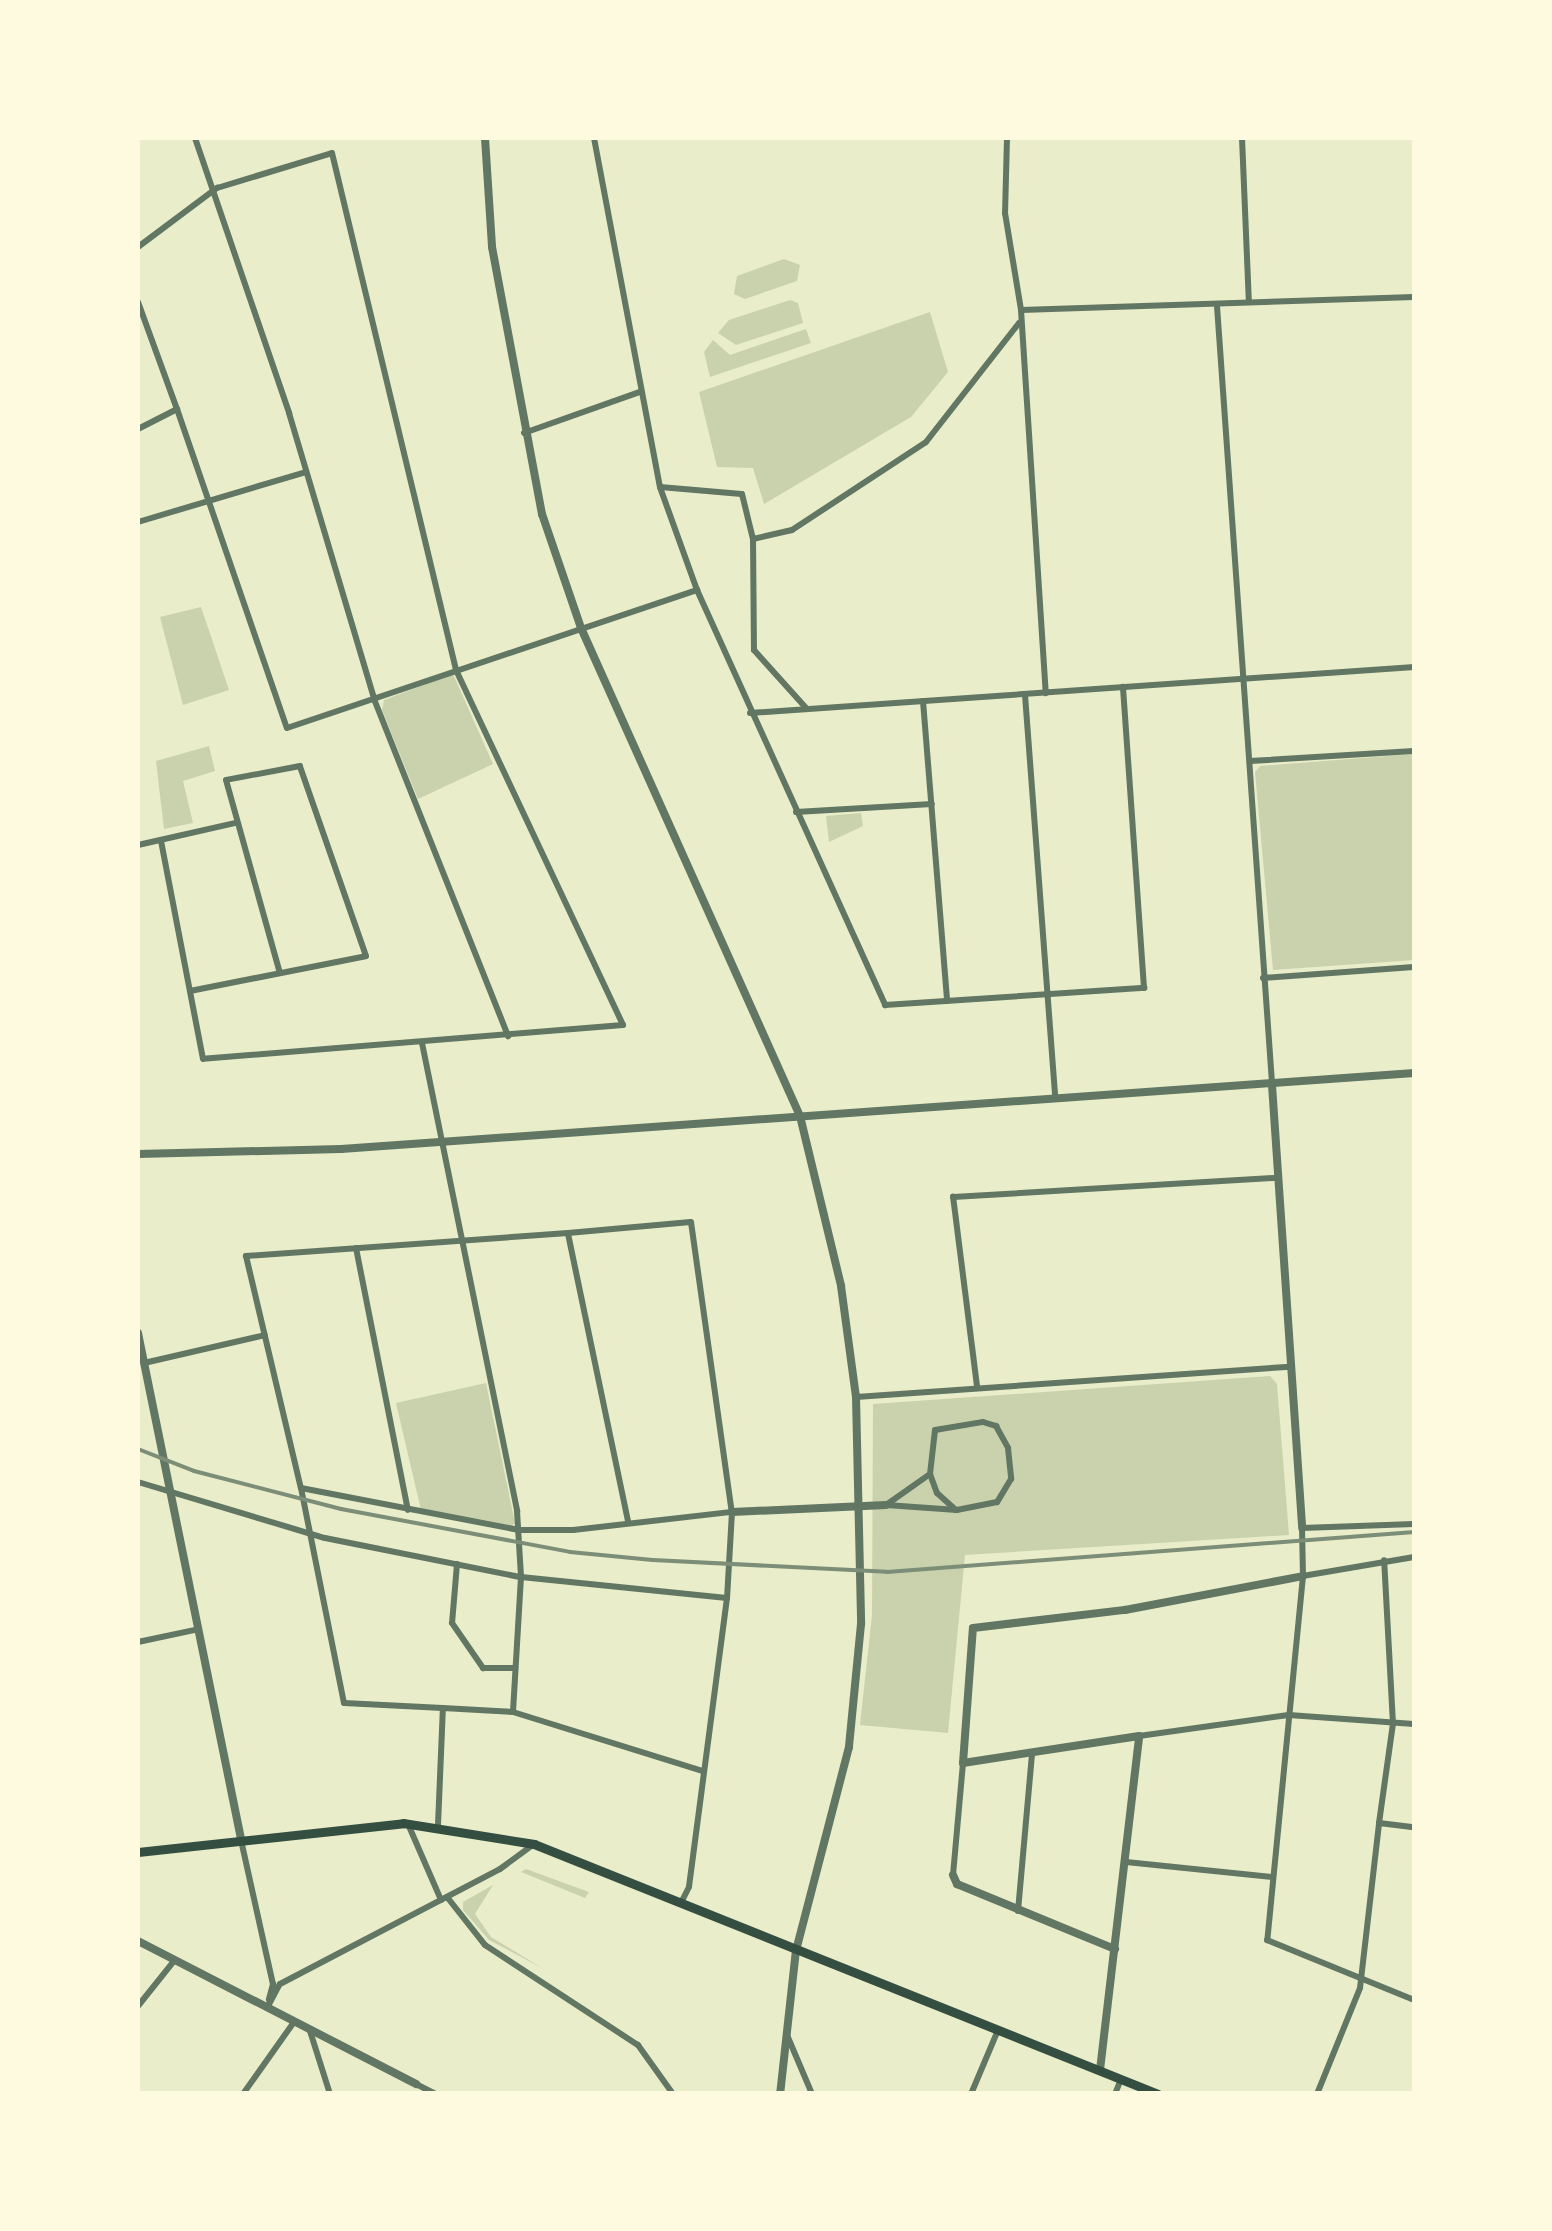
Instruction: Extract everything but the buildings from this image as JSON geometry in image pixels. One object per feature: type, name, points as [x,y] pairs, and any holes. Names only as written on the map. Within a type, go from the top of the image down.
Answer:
[{"type":"main road","points":[[138,1852],[408,1823],[534,1844],[1158,2094]]},
{"type":"street","points":[[195,138],[217,188],[374,699],[508,1036]]},
{"type":"street","points":[[484,138],[492,247],[523,434],[581,628],[800,1116],[841,1286],[856,1397],[862,1506],[862,1624],[849,1747],[796,1950],[780,2094]]},
{"type":"street","points":[[594,138],[660,487],[697,590],[750,713],[885,1005],[1144,988],[1123,687]]},
{"type":"street","points":[[1007,138],[1004,213],[1021,310],[1046,693]]},
{"type":"street","points":[[1242,138],[1249,302]]},
{"type":"street","points":[[138,246],[217,188],[332,152],[456,670],[623,1025],[204,1059],[161,840]]},
{"type":"street","points":[[1021,310],[1414,297]]},
{"type":"street","points":[[138,302],[287,728],[697,590]]},
{"type":"street","points":[[1217,306],[1302,1528],[1303,1576],[1267,1940],[1414,2000]]},
{"type":"street","points":[[753,539],[792,530],[926,442],[1020,322]]},
{"type":"street","points":[[523,434],[640,392]]},
{"type":"street","points":[[138,428],[177,409]]},
{"type":"street","points":[[138,522],[306,472]]},
{"type":"street","points":[[660,487],[742,494],[753,539],[754,650],[807,710]]},
{"type":"street","points":[[750,713],[1414,667]]},
{"type":"street","points":[[1025,695],[1055,1098]]},
{"type":"street","points":[[923,701],[947,1001]]},
{"type":"street","points":[[1250,761],[1414,750]]},
{"type":"street","points":[[190,990],[280,973],[366,956],[300,766],[226,780],[280,973]]},
{"type":"street","points":[[796,812],[932,804]]},
{"type":"street","points":[[138,844],[235,823]]},
{"type":"street","points":[[1263,978],[1414,967]]},
{"type":"street","points":[[422,1043],[519,1530],[522,1577],[513,1712]]},
{"type":"street","points":[[138,1154],[225,1156],[1414,1073]]},
{"type":"street","points":[[976,1386],[953,1197],[1277,1178]]},
{"type":"street","points":[[681,1903],[689,1887],[727,1598],[732,1512],[691,1222],[246,1256],[301,1488],[344,1703],[513,1712],[703,1771]]},
{"type":"street","points":[[568,1233],[628,1521]]},
{"type":"street","points":[[356,1248],[408,1510]]},
{"type":"street","points":[[138,1333],[273,1984],[267,2008]]},
{"type":"street","points":[[144,1364],[264,1335]]},
{"type":"street","points":[[856,1397],[1290,1367]]},
{"type":"street","points":[[301,1488],[519,1530],[574,1530],[732,1512],[886,1505],[957,1510],[987,1508],[1007,1490],[1006,1436],[983,1422],[943,1426],[930,1438],[930,1474],[937,1494],[957,1510]]},
{"type":"street","points":[[886,1505],[930,1474]]},
{"type":"street","points":[[138,1482],[310,1534],[522,1577],[727,1598]]},
{"type":"street","points":[[1302,1528],[1414,1524]]},
{"type":"street","points":[[1115,1949],[957,1884],[953,1874],[974,1628],[1125,1610],[1414,1557]]},
{"type":"street","points":[[1318,2094],[1361,1979],[1393,1724],[1384,1560]]},
{"type":"street","points":[[457,1564],[452,1623],[483,1668],[514,1668]]},
{"type":"street","points":[[138,1642],[199,1629]]},
{"type":"street","points":[[438,1825],[443,1708]]},
{"type":"street","points":[[963,1762],[1290,1715],[1414,1724]]},
{"type":"street","points":[[1100,2070],[1140,1736]]},
{"type":"street","points":[[1018,1911],[1032,1753]]},
{"type":"street","points":[[408,1823],[444,1899],[485,1945],[638,2044],[674,2094]]},
{"type":"street","points":[[1380,1823],[1414,1826]]},
{"type":"street","points":[[267,2008],[280,1984],[444,1899],[534,1844]]},
{"type":"street","points":[[1126,1862],[1272,1878]]},
{"type":"street","points":[[138,1941],[436,2094]]},
{"type":"street","points":[[138,2006],[174,1962]]},
{"type":"street","points":[[244,2094],[294,2022]]},
{"type":"street","points":[[972,2094],[998,2030]]},
{"type":"street","points":[[310,2031],[330,2094]]},
{"type":"street","points":[[786,2034],[812,2094]]},
{"type":"street","points":[[1115,2094],[1121,2079]]},
{"type":"green space","points":[[784,259],[800,265],[797,281],[745,299],[734,294],[737,276]]},
{"type":"green space","points":[[790,300],[798,303],[803,323],[736,345],[718,333],[729,320]]},
{"type":"green space","points":[[930,312],[948,372],[911,417],[764,504],[753,468],[717,467],[699,392]]},
{"type":"green space","points":[[806,329],[811,343],[710,377],[704,352],[713,340],[730,355]]},
{"type":"green space","points":[[201,607],[229,690],[183,705],[160,617]]},
{"type":"green space","points":[[453,674],[493,764],[418,799],[382,710],[384,700]]},
{"type":"green space","points":[[209,746],[215,771],[183,781],[193,823],[164,829],[156,761]]},
{"type":"green space","points":[[1414,754],[1414,960],[1273,970],[1255,772],[1260,766]]},
{"type":"green space","points":[[861,813],[863,826],[829,842],[826,816]]},
{"type":"green space","points":[[1270,1376],[1277,1384],[1289,1535],[965,1555],[948,1733],[860,1725],[872,1615],[873,1404]]},
{"type":"green space","points":[[486,1383],[515,1523],[510,1527],[421,1510],[396,1403]]},
{"type":"green space","points":[[526,1869],[589,1892],[585,1898],[521,1872]]},
{"type":"green space","points":[[493,1885],[475,1914],[491,1937],[542,1968],[489,1940],[463,1910],[463,1902]]},
{"type":"railway","points":[[138,1449],[194,1471],[341,1509],[570,1552],[653,1560],[887,1572],[1414,1532]]}]
